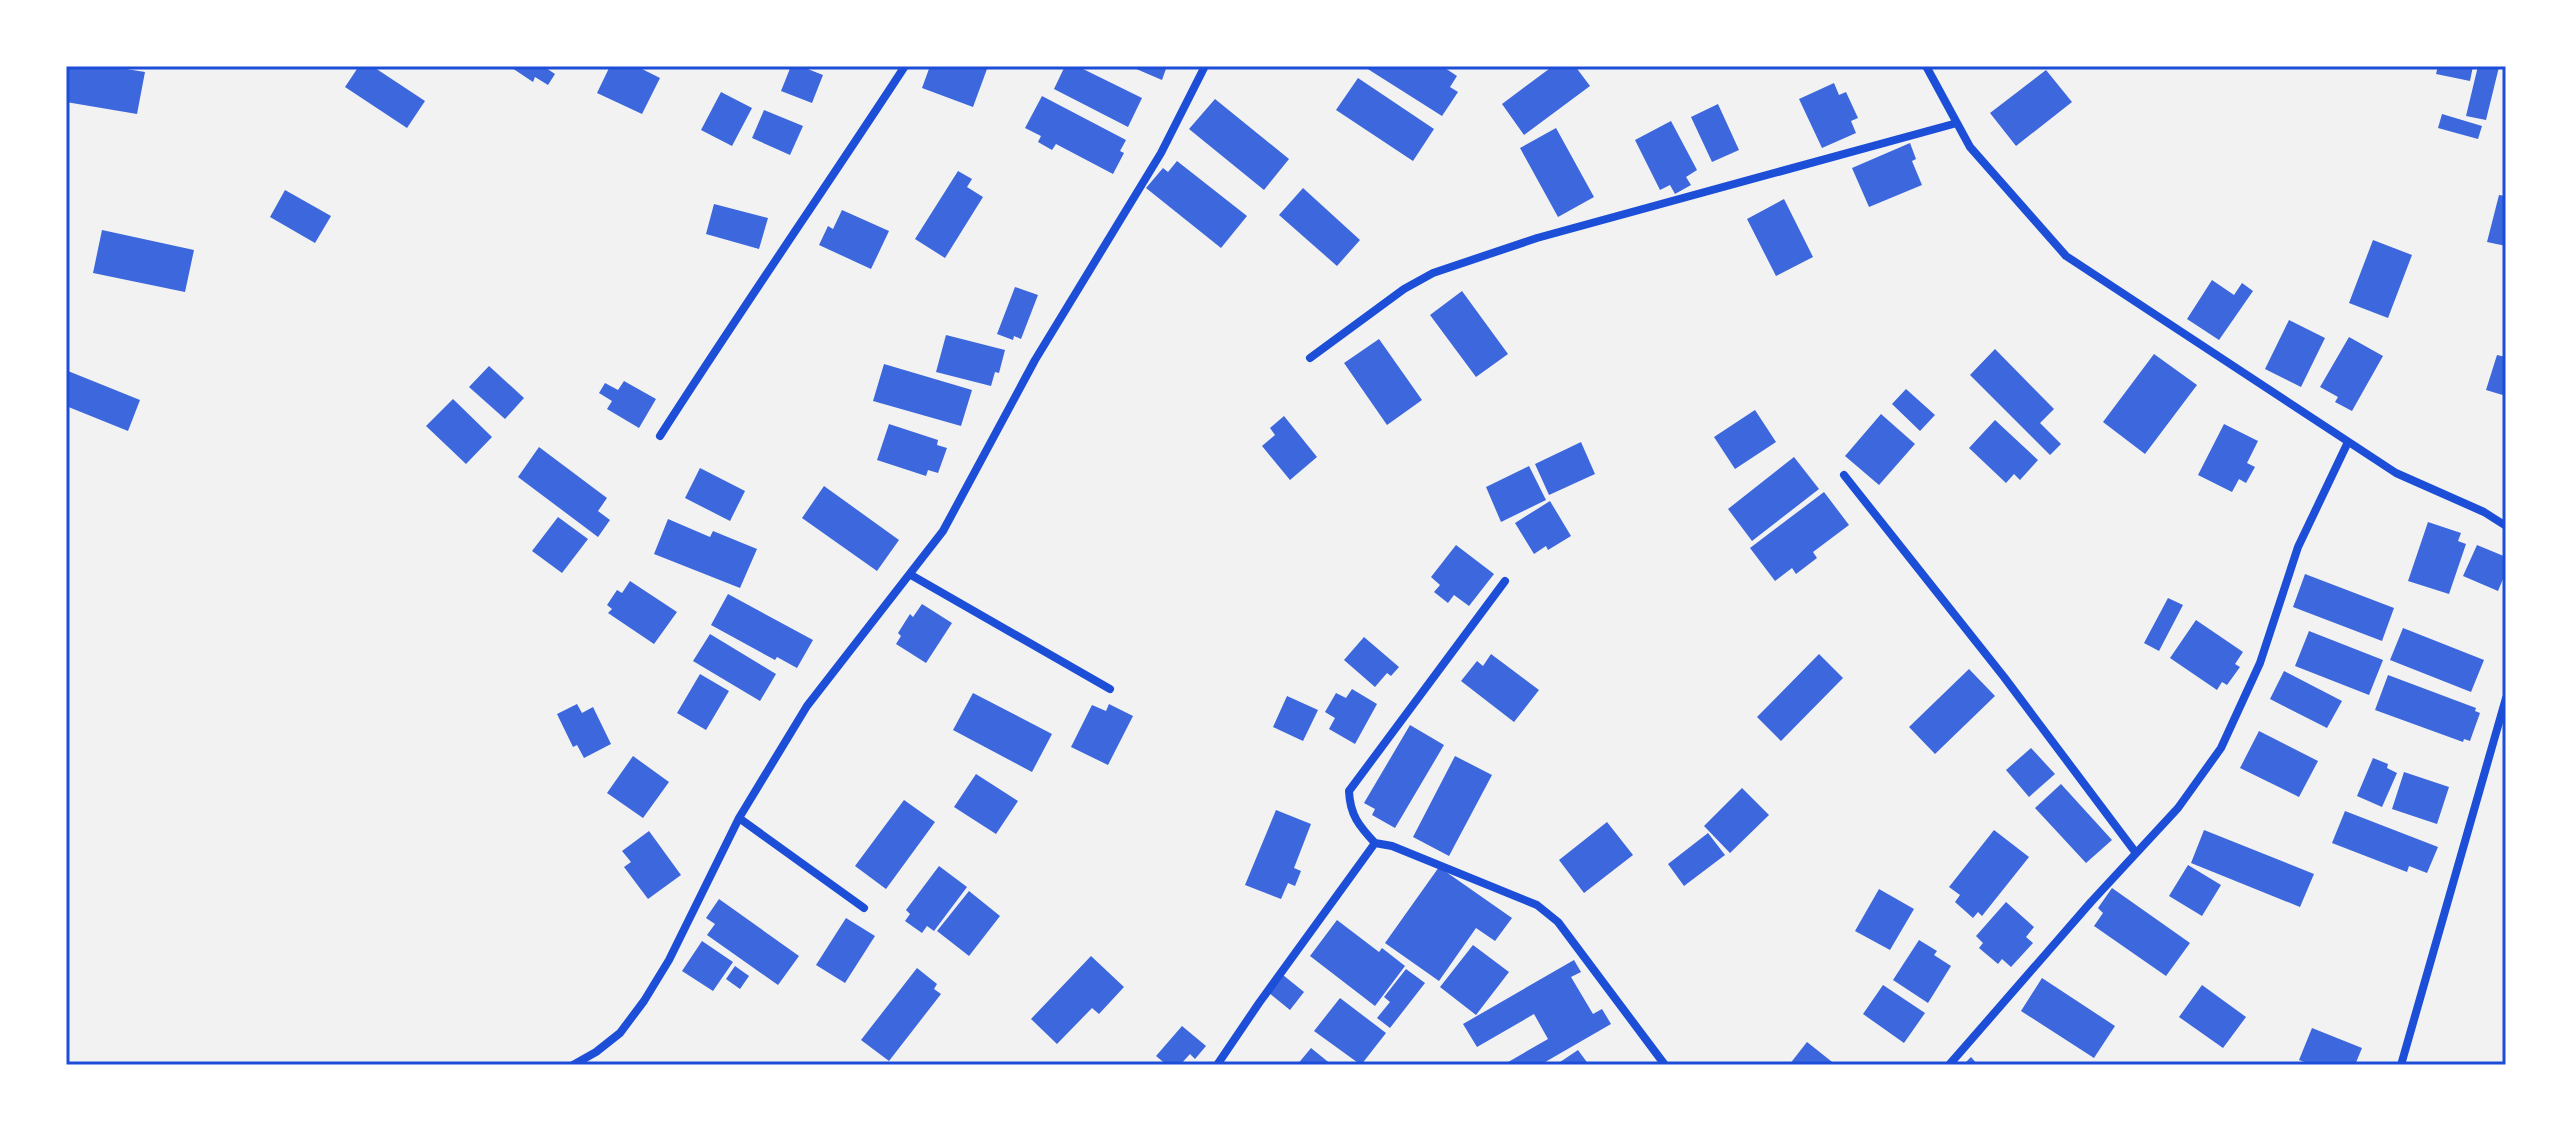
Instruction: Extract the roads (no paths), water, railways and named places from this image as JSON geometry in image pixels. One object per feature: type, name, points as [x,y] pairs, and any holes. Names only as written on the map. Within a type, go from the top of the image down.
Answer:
[{"type":"street","points":[[660,436],[743,305],[805,218],[905,66]]},
{"type":"street","points":[[573,1065],[620,1033],[644,1001],[669,960],[739,818],[807,706],[943,531],[1035,360],[1161,153],[1205,66]]},
{"type":"street","points":[[1926,66],[1970,147],[2066,256],[2396,473],[2484,512],[2506,526]]},
{"type":"street","points":[[1310,358],[1404,289],[1433,273],[1567,230],[1957,123]]},
{"type":"street","points":[[1949,1065],[2178,808],[2221,748],[2260,663],[2298,547],[2348,442]]},
{"type":"street","points":[[1844,475],[2004,677],[2136,853]]},
{"type":"street","points":[[911,575],[1110,689]]},
{"type":"street","points":[[1505,581],[1349,791],[1349,807],[1355,821],[1375,843],[1392,846],[1537,905],[1558,922],[1665,1065]]},
{"type":"street","points":[[2401,1065],[2506,698]]},
{"type":"street","points":[[739,818],[864,908]]},
{"type":"street","points":[[1217,1065],[1375,843]]}]
